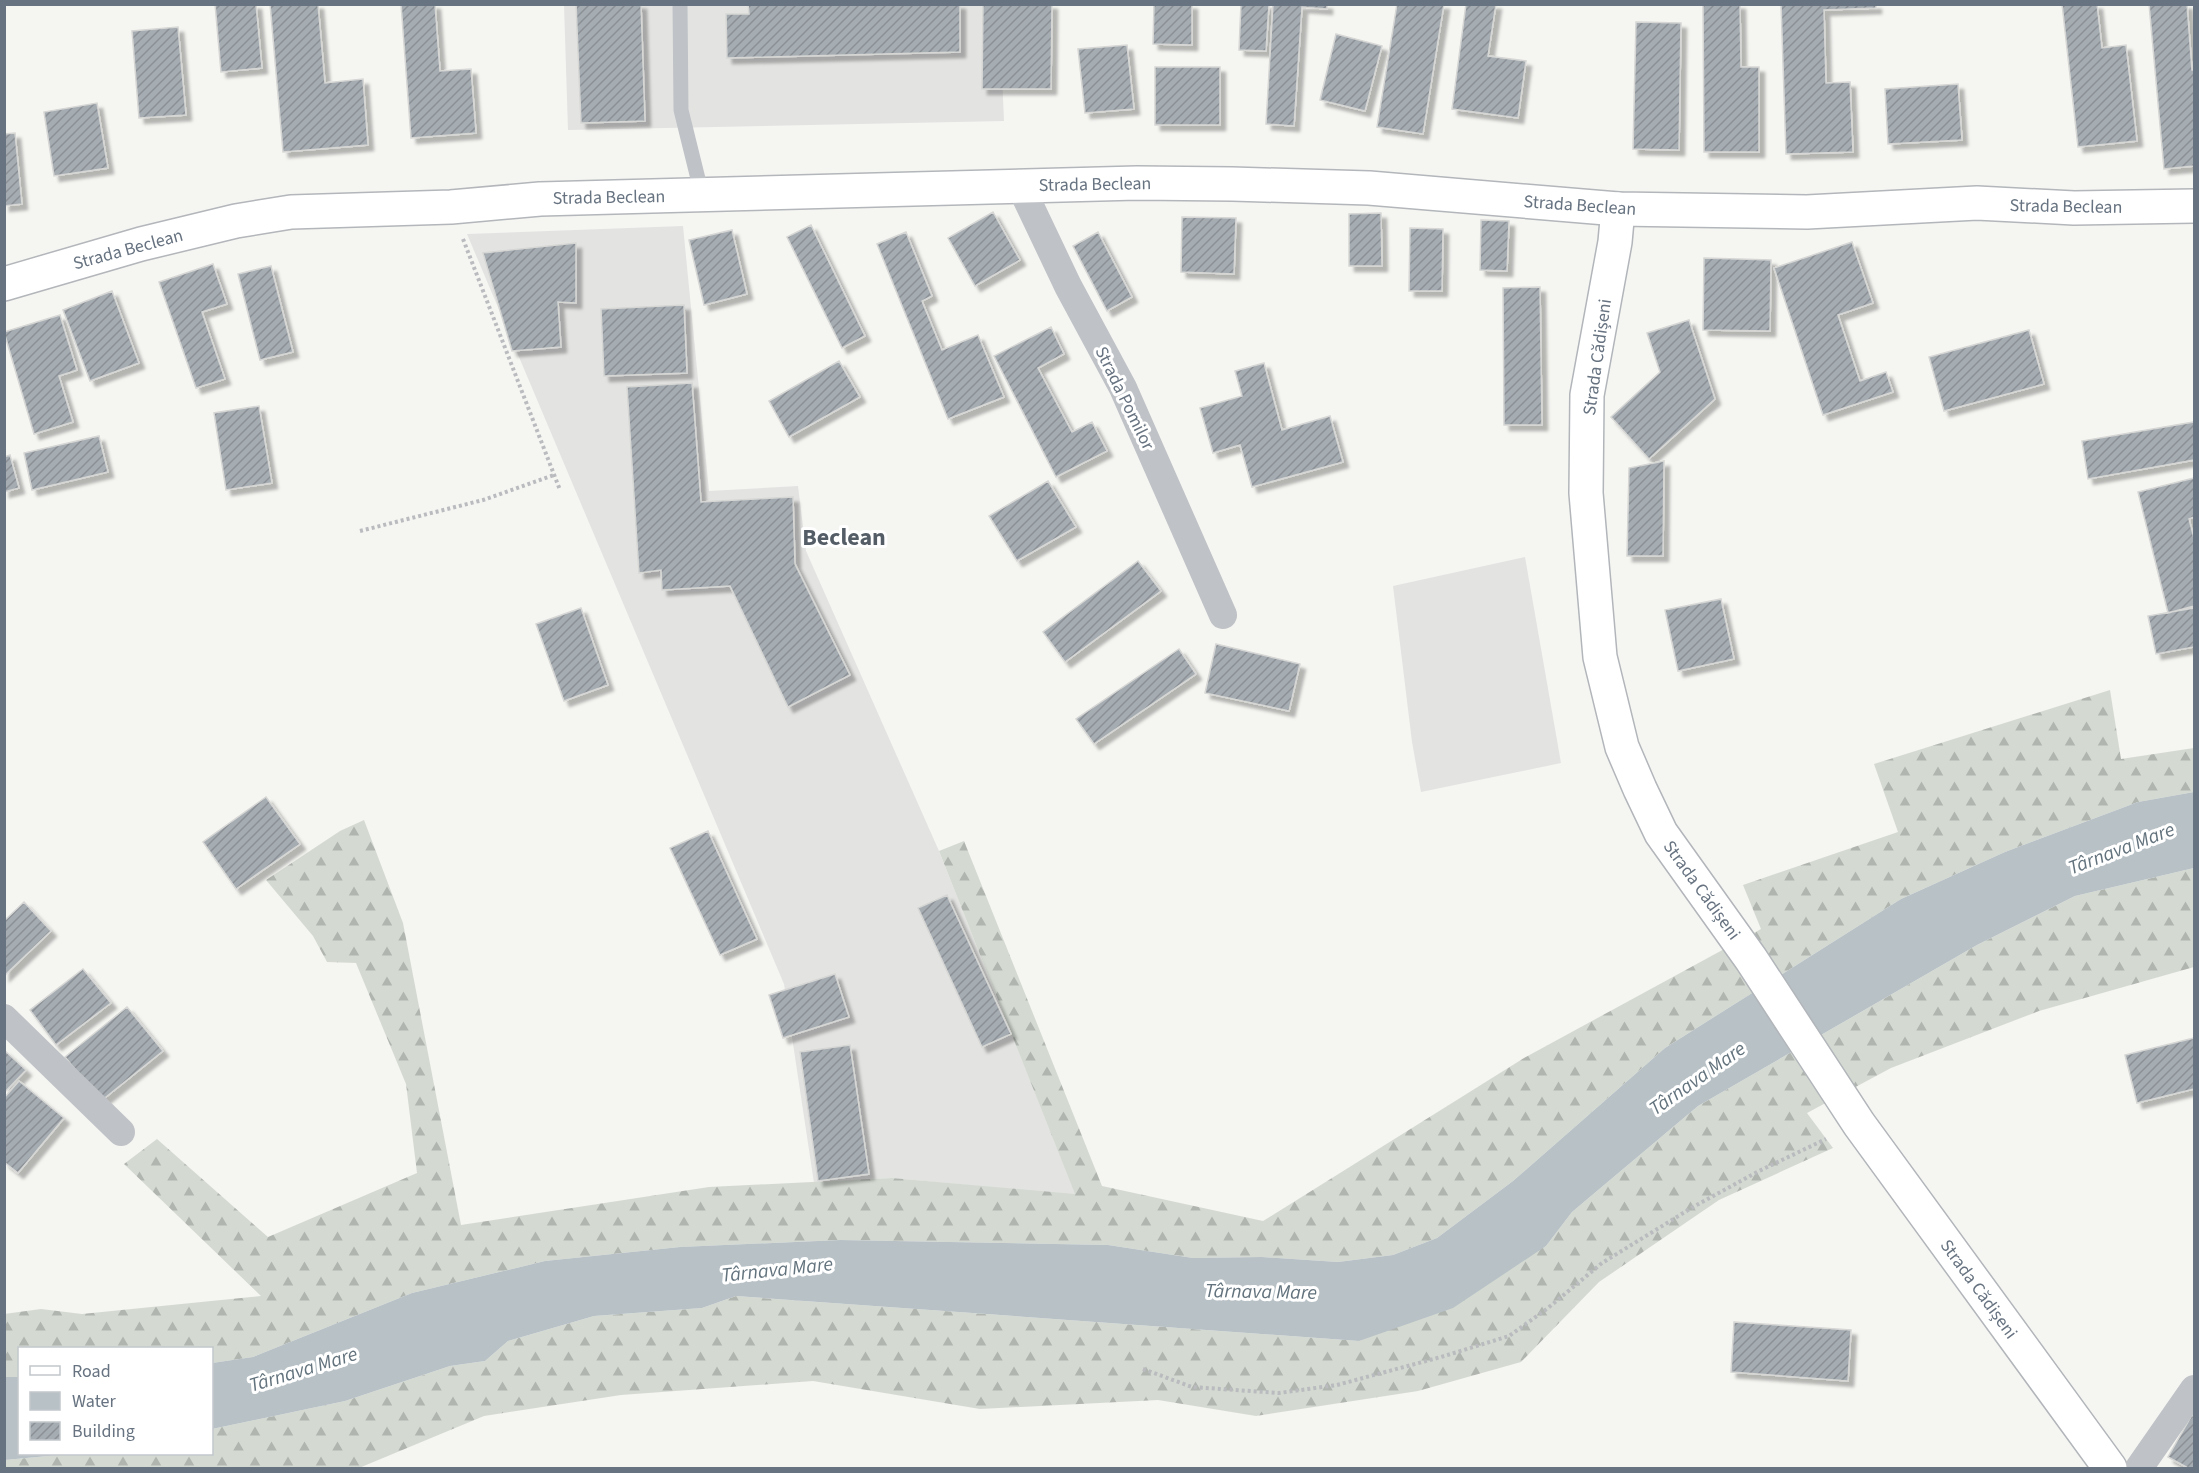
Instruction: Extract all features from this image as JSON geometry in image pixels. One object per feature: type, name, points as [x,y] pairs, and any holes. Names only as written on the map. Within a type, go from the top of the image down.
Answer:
[{"type":"main road","name":"Strada Beclean","points":[[4,284],[141,244],[236,221],[291,212],[451,207],[540,199],[1020,185],[1220,183],[1369,188],[1618,209],[1807,212],[1977,203],[2074,208],[2194,207]]},
{"type":"main road","name":"Strada Cădișeni","points":[[1618,209],[1615,242],[1587,395],[1586,493],[1600,657],[1622,747],[1661,833],[1751,959],[1859,1124],[2109,1468]]},
{"type":"street","name":"Strada Pomilor","points":[[1020,185],[1068,286],[1123,388],[1223,615]]},
{"type":"street","points":[[4,1018],[121,1132]]},
{"type":"street","points":[[2139,1468],[2194,1389]]},
{"type":"lane","points":[[680,4],[681,111],[702,195]]},
{"type":"path","points":[[451,207],[560,490]]},
{"type":"path","points":[[360,531],[483,500],[554,475]]},
{"type":"path","points":[[1143,1369],[1192,1387],[1279,1393],[1338,1386],[1509,1336],[1548,1308],[1602,1263],[1759,1171],[1859,1124]]},
{"type":"shaded area","points":[[564,5],[999,5],[1004,121],[568,130]]},
{"type":"shaded area","points":[[683,226],[709,491],[798,486],[806,551],[939,851],[1076,1195],[892,1178],[814,1183],[784,984],[467,234]]},
{"type":"shaded area","points":[[1525,557],[1561,763],[1421,792],[1412,742],[1393,586]]},
{"type":"green space","points":[[2110,690],[2121,759],[2194,748],[2194,792],[2138,802],[2005,852],[1901,899],[1665,1048],[1513,1181],[1437,1238],[1393,1255],[1338,1262],[1262,1257],[1193,1258],[1108,1245],[840,1240],[680,1247],[545,1261],[412,1293],[253,1357],[213,1363],[213,1347],[18,1347],[18,1377],[5,1377],[4,1314],[41,1309],[82,1314],[261,1296],[124,1164],[157,1139],[268,1237],[417,1173],[406,1084],[356,963],[327,962],[313,936],[266,880],[340,831],[364,820],[403,923],[461,1225],[709,1187],[892,1178],[1075,1194],[939,851],[964,841],[1102,1186],[1263,1221],[1524,1058],[1761,929],[1743,885],[1898,832],[1874,764]]},
{"type":"green space","points":[[2194,868],[2194,967],[2039,1011],[1891,1068],[1807,1113],[1833,1148],[1719,1200],[1599,1282],[1521,1362],[1418,1391],[1256,1416],[1158,1400],[980,1409],[813,1381],[621,1395],[484,1416],[359,1468],[5,1468],[5,1460],[58,1455],[213,1455],[213,1429],[345,1401],[450,1366],[485,1361],[508,1341],[594,1316],[702,1308],[736,1296],[1359,1341],[1546,1246],[1572,1212],[1698,1106],[1977,945],[2075,896]]},
{"type":"water","name":"Târnava Mare","points":[[2194,792],[2194,868],[2075,896],[1977,945],[1698,1106],[1572,1212],[1546,1246],[1453,1308],[1359,1341],[736,1296],[702,1308],[594,1316],[508,1341],[485,1361],[450,1366],[345,1401],[213,1429],[213,1363],[253,1357],[412,1293],[545,1261],[680,1247],[840,1240],[1108,1245],[1193,1258],[1262,1257],[1338,1262],[1393,1255],[1437,1238],[1513,1181],[1665,1048],[1901,899],[2005,852],[2138,802]]},
{"type":"water","points":[[5,1377],[18,1377],[18,1455],[58,1455],[5,1460]]},
{"type":"building","points":[[215,4],[256,4],[262,68],[221,72]]},
{"type":"building","points":[[270,4],[318,4],[325,83],[363,79],[368,145],[283,152]]},
{"type":"building","points":[[401,4],[435,4],[440,71],[471,69],[476,133],[411,138]]},
{"type":"building","points":[[576,4],[641,4],[645,121],[581,123]]},
{"type":"building","points":[[748,4],[960,4],[960,52],[727,58],[726,14],[749,14]]},
{"type":"building","points":[[983,4],[1052,4],[1051,89],[982,89]]},
{"type":"building","points":[[1154,4],[1192,4],[1192,45],[1153,44]]},
{"type":"building","points":[[1241,4],[1269,4],[1266,51],[1239,50]]},
{"type":"building","points":[[1273,4],[1327,4],[1327,9],[1302,7],[1294,126],[1266,124]]},
{"type":"building","points":[[1397,4],[1444,4],[1423,134],[1377,127]]},
{"type":"building","points":[[1466,4],[1496,4],[1488,56],[1526,61],[1518,118],[1452,109]]},
{"type":"building","points":[[1703,4],[1740,4],[1741,67],[1759,67],[1759,152],[1704,152]]},
{"type":"building","points":[[1781,4],[1876,4],[1876,8],[1824,10],[1826,83],[1850,82],[1853,152],[1786,154]]},
{"type":"building","points":[[2062,4],[2097,4],[2102,48],[2126,45],[2137,141],[2078,147]]},
{"type":"building","points":[[2149,4],[2187,4],[2192,70],[2194,70],[2194,166],[2164,169]]},
{"type":"building","points":[[1636,22],[1681,23],[1679,150],[1633,149]]},
{"type":"building","points":[[178,27],[186,115],[139,118],[132,31]]},
{"type":"building","points":[[1336,34],[1382,46],[1365,111],[1320,100]]},
{"type":"building","points":[[1127,45],[1134,109],[1085,113],[1078,49]]},
{"type":"building","points":[[1155,67],[1220,67],[1220,125],[1155,125]]},
{"type":"building","points":[[1958,84],[1962,140],[1888,144],[1885,89]]},
{"type":"building","points":[[97,103],[108,168],[54,176],[44,112]]},
{"type":"building","points":[[15,133],[22,204],[4,206],[4,134]]},
{"type":"building","points":[[993,212],[1020,260],[975,286],[948,238]]},
{"type":"building","points":[[1381,213],[1382,266],[1349,266],[1349,214]]},
{"type":"building","points":[[1182,217],[1236,218],[1234,274],[1181,272]]},
{"type":"building","points":[[1481,220],[1509,221],[1507,271],[1480,270]]},
{"type":"building","points":[[811,225],[865,336],[842,348],[787,237]]},
{"type":"building","points":[[1410,228],[1443,229],[1442,291],[1409,291]]},
{"type":"building","points":[[732,230],[747,294],[704,305],[689,240]]},
{"type":"building","points":[[906,232],[932,296],[922,301],[942,350],[978,335],[1004,397],[948,419],[877,244]]},
{"type":"building","points":[[1098,232],[1132,297],[1107,311],[1073,246]]},
{"type":"building","points":[[1852,242],[1873,303],[1838,315],[1860,381],[1886,372],[1893,392],[1823,415],[1774,268]]},
{"type":"building","points":[[576,243],[576,303],[558,302],[561,347],[512,351],[483,253]]},
{"type":"building","points":[[1704,258],[1771,260],[1770,331],[1703,330]]},
{"type":"building","points":[[213,264],[227,304],[202,312],[225,379],[196,388],[159,282]]},
{"type":"building","points":[[271,266],[293,352],[260,360],[238,274]]},
{"type":"building","points":[[1540,287],[1542,425],[1504,425],[1503,288]]},
{"type":"building","points":[[112,291],[139,363],[90,381],[63,310]]},
{"type":"building","points":[[684,305],[687,373],[604,376],[601,309]]},
{"type":"building","points":[[60,315],[77,370],[59,376],[73,422],[34,434],[4,332]]},
{"type":"building","points":[[1689,320],[1715,399],[1649,459],[1611,417],[1660,372],[1647,333]]},
{"type":"building","points":[[1051,327],[1064,354],[1038,368],[1072,432],[1092,422],[1107,451],[1056,477],[994,356]]},
{"type":"building","points":[[2029,330],[2044,384],[1944,411],[1929,357]]},
{"type":"building","points":[[839,361],[860,397],[789,437],[769,401]]},
{"type":"building","points":[[1264,363],[1282,430],[1330,416],[1343,462],[1252,487],[1240,445],[1213,453],[1200,408],[1242,396],[1235,371]]},
{"type":"building","points":[[692,383],[701,502],[793,497],[795,564],[850,675],[788,707],[730,586],[662,590],[661,570],[639,573],[627,387]]},
{"type":"building","points":[[259,406],[272,483],[226,490],[214,413]]},
{"type":"building","points":[[2194,422],[2194,460],[2088,479],[2082,441]]},
{"type":"building","points":[[99,436],[108,472],[32,490],[24,453]]},
{"type":"building","points":[[10,455],[19,488],[4,492],[4,457]]},
{"type":"building","points":[[1664,461],[1663,556],[1627,556],[1629,468]]},
{"type":"building","points":[[2194,478],[2194,517],[2189,519],[2194,538],[2194,606],[2168,613],[2138,492]]},
{"type":"building","points":[[1048,481],[1076,527],[1017,561],[989,516]]},
{"type":"building","points":[[1138,561],[1161,591],[1065,662],[1043,632]]},
{"type":"building","points":[[1721,599],[1734,659],[1678,671],[1665,610]]},
{"type":"building","points":[[581,608],[608,685],[564,701],[536,624]]},
{"type":"building","points":[[2194,608],[2194,647],[2156,654],[2148,616]]},
{"type":"building","points":[[1216,644],[1300,664],[1289,711],[1205,693]]},
{"type":"building","points":[[1179,649],[1196,674],[1094,744],[1076,719]]},
{"type":"building","points":[[266,797],[300,844],[236,889],[203,842]]},
{"type":"building","points":[[708,831],[757,939],[720,955],[670,848]]},
{"type":"building","points":[[947,895],[1011,1034],[982,1047],[918,908]]},
{"type":"building","points":[[24,902],[51,931],[4,976],[4,921]]},
{"type":"building","points":[[83,969],[111,1003],[56,1045],[30,1010]]},
{"type":"building","points":[[835,974],[849,1017],[783,1038],[769,995]]},
{"type":"building","points":[[127,1007],[163,1051],[101,1101],[65,1057]]},
{"type":"building","points":[[2194,1038],[2194,1089],[2137,1103],[2125,1055]]},
{"type":"building","points":[[850,1045],[869,1174],[818,1181],[800,1052]]},
{"type":"building","points":[[4,1050],[26,1070],[4,1093]]},
{"type":"building","points":[[19,1081],[64,1118],[18,1173],[4,1162],[4,1098]]},
{"type":"building","points":[[1734,1322],[1851,1330],[1848,1381],[1731,1372]]},
{"type":"building","points":[[2192,1415],[2194,1417],[2194,1468],[2188,1468],[2168,1457]]},
{"type":"district","name":"Beclean","points":[[844,537]]}]
